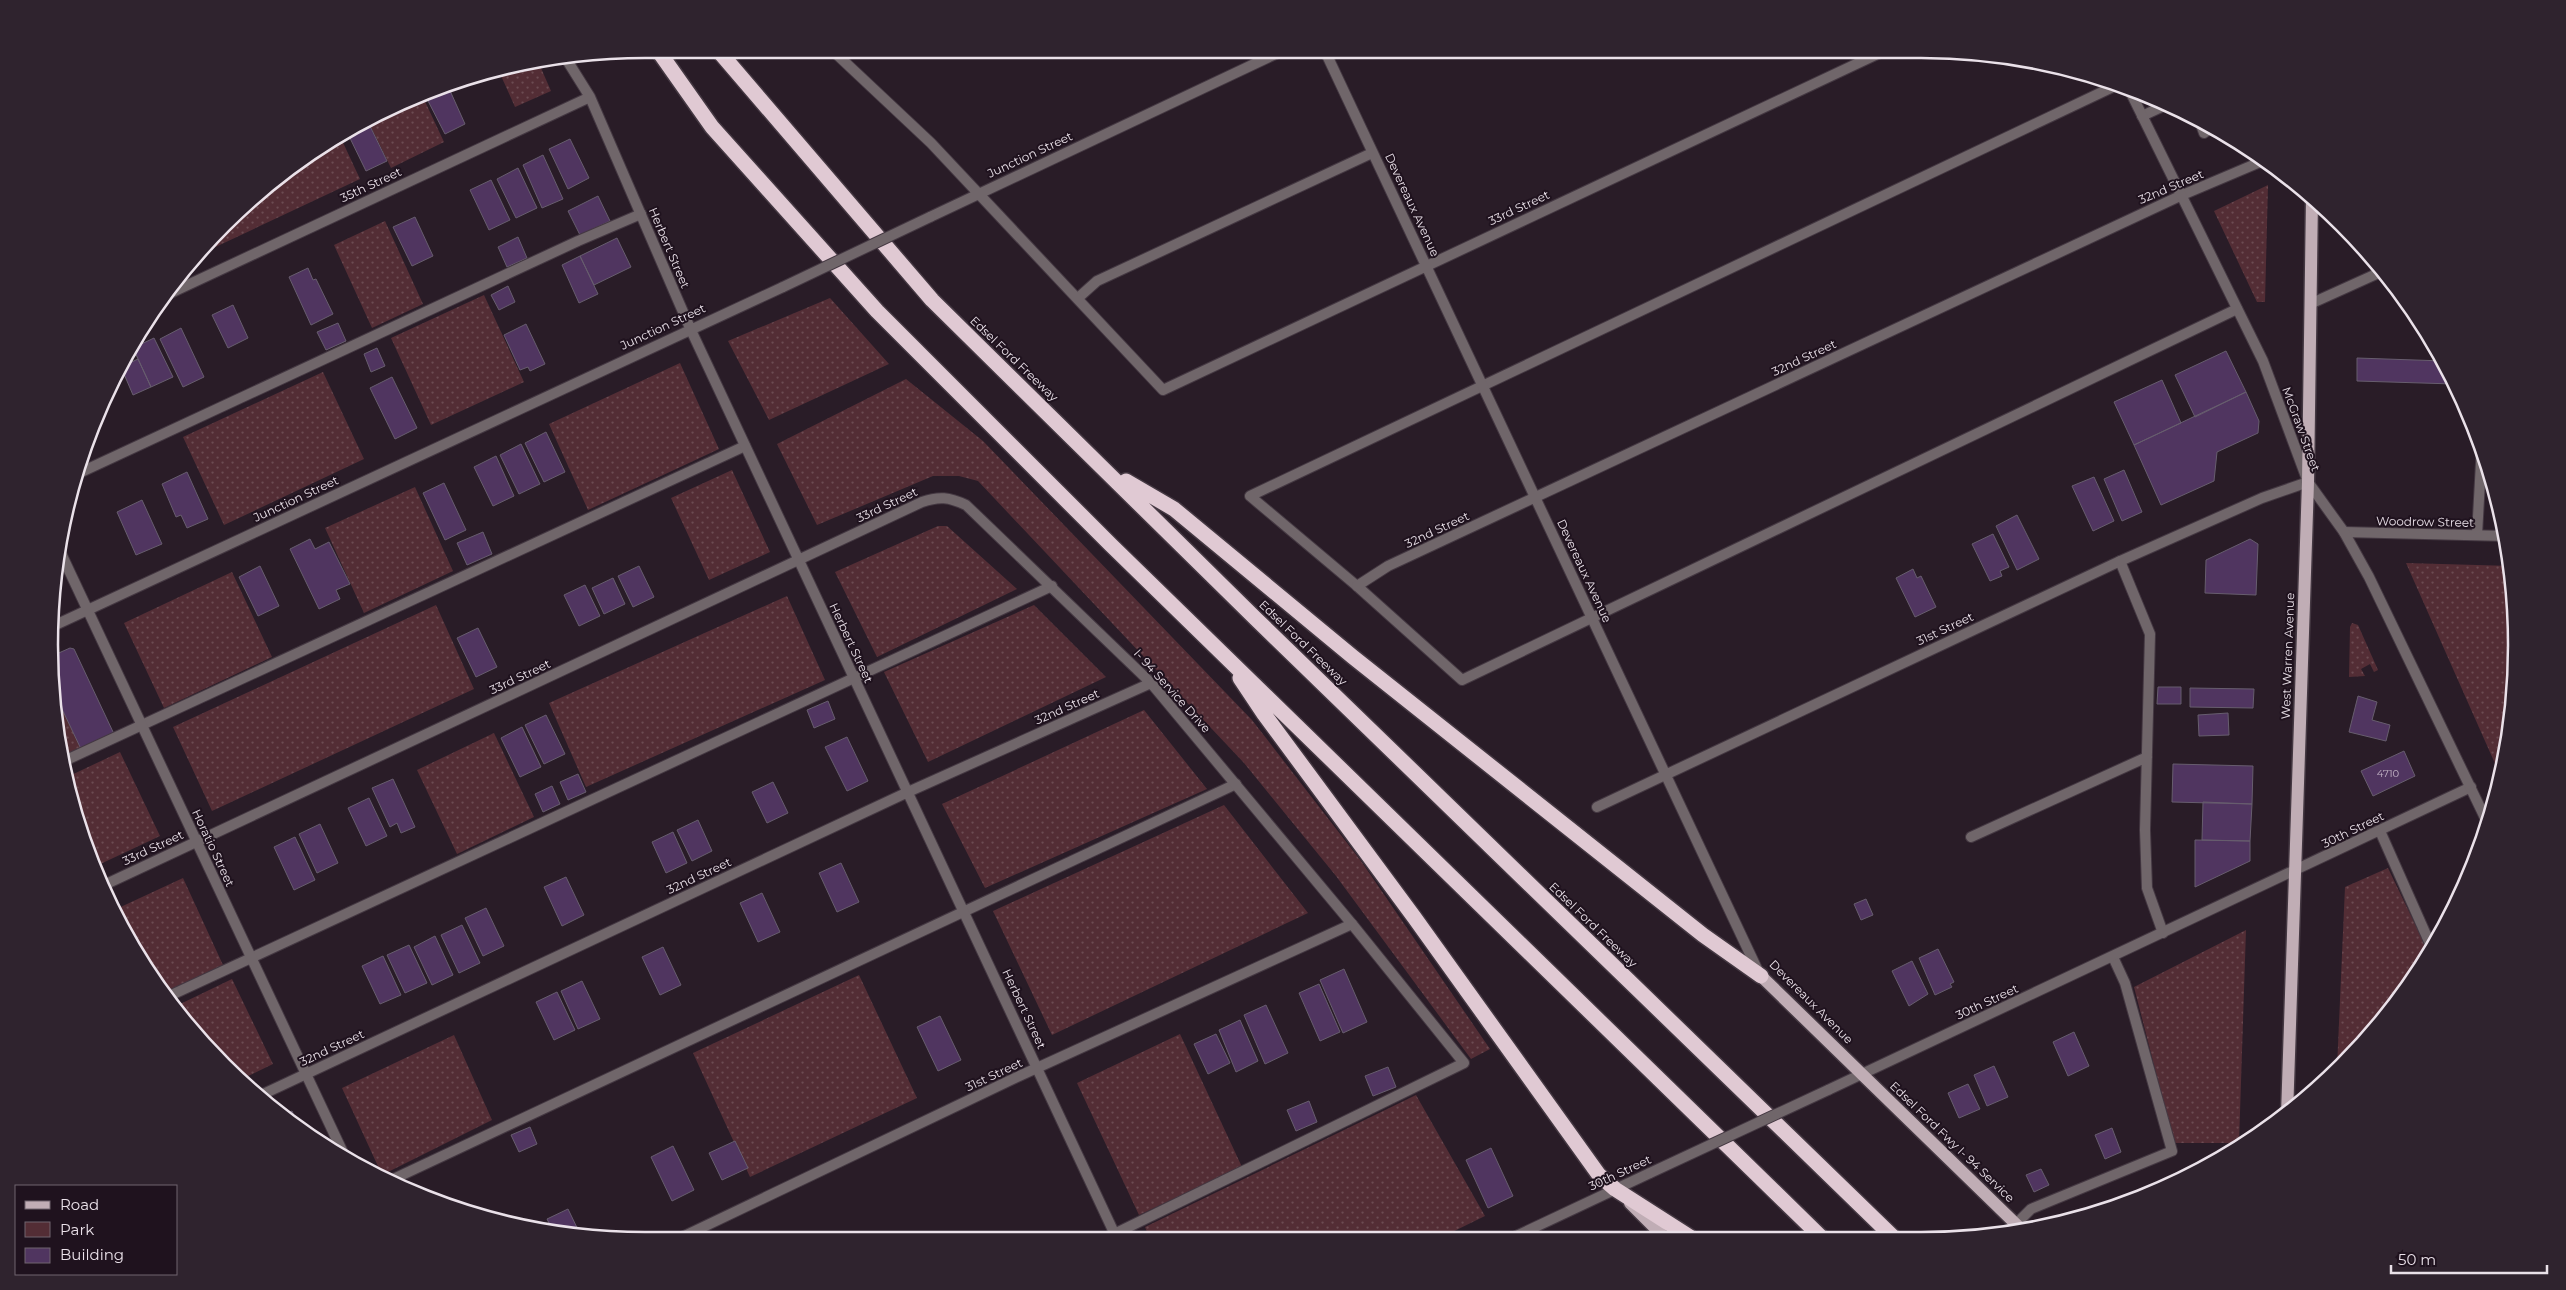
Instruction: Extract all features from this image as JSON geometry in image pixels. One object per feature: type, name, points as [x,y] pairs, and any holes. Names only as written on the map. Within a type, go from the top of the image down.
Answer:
[{"type":"highway","points":[[663,58],[712,127],[876,312],[1816,1232]]},
{"type":"highway","name":"Edsel Ford Freeway","points":[[725,58],[926,294],[1109,471],[1256,619],[1888,1232]]},
{"type":"highway","points":[[1109,471],[1174,509],[1353,657],[1516,787],[1703,935],[1761,976]]},
{"type":"highway","points":[[1225,655],[1264,714],[1414,917],[1596,1171],[1616,1189],[1682,1232]]},
{"type":"main road","name":"West Warren Avenue","points":[[2287,1104],[2293,872],[2308,482],[2312,207]]},
{"type":"main road","name":"Devereaux Avenue","points":[[1761,976],[1863,1074]]},
{"type":"main road","name":"Edsel Ford Fwy I- 94 Service","points":[[1863,1074],[2016,1224]]},
{"type":"main road","points":[[1616,1189],[1659,1232]]},
{"type":"street","points":[[841,58],[931,143],[1078,298],[1097,281],[1372,153]]},
{"type":"street","name":"Junction Street","points":[[59,623],[690,328],[782,287],[1267,58]]},
{"type":"street","name":"Devereaux Avenue","points":[[1328,58],[1664,775],[1761,976]]},
{"type":"street","name":"33rd Street","points":[[1078,298],[1163,390],[1869,58]]},
{"type":"street","name":"Herbert Street","points":[[569,63],[590,96],[690,328],[1114,1232]]},
{"type":"street","points":[[2109,89],[1250,496],[1357,586],[1462,680],[2237,309]]},
{"type":"street","name":"35th Street","points":[[178,289],[590,96]]},
{"type":"street","name":"McGraw Street","points":[[2133,97],[2263,361],[2308,482],[2344,532],[2374,586],[2483,813]]},
{"type":"street","points":[[2142,116],[2159,108]]},
{"type":"street","name":"32nd Street","points":[[1357,586],[1388,566],[2180,196],[2257,164]]},
{"type":"street","points":[[85,470],[640,214]]},
{"type":"street","points":[[2310,304],[2376,274]]},
{"type":"street","points":[[69,759],[745,446]]},
{"type":"street","points":[[2477,535],[2481,468]]},
{"type":"street","name":"31st Street","points":[[1597,807],[2120,561],[2262,498],[2308,482]]},
{"type":"street","name":"33rd Street","points":[[108,883],[922,502],[936,497],[951,498]]},
{"type":"street","name":"I- 94 Service Drive","points":[[951,498],[966,505],[1151,682],[1352,924],[1464,1063],[1124,1232]]},
{"type":"street","name":"Woodrow Street","points":[[2344,532],[2498,536]]},
{"type":"street","name":"Horatio Street","points":[[64,560],[340,1147]]},
{"type":"street","points":[[2120,561],[2150,634],[2147,757],[2147,888],[2163,934]]},
{"type":"street","points":[[173,994],[1052,586]]},
{"type":"street","name":"32nd Street","points":[[265,1093],[908,792],[1151,682]]},
{"type":"street","points":[[1971,837],[2147,757]]},
{"type":"street","points":[[397,1177],[963,910],[1236,784]]},
{"type":"street","name":"30th Street","points":[[1525,1232],[2163,934],[2471,787]]},
{"type":"street","points":[[2380,831],[2429,941]]},
{"type":"street","name":"31st Street","points":[[693,1232],[1038,1068],[1352,924]]},
{"type":"street","points":[[2021,1223],[2031,1209],[2172,1151],[2125,983],[2113,957]]},
{"type":"green space","points":[[541,67],[551,91],[515,107],[501,76]]},
{"type":"green space","points":[[425,100],[444,142],[391,168],[370,126]]},
{"type":"green space","points":[[343,142],[360,179],[212,249],[258,203],[287,179]]},
{"type":"green space","points":[[2268,185],[2265,302],[2257,302],[2214,211]]},
{"type":"green space","points":[[385,221],[423,304],[372,328],[334,245]]},
{"type":"green space","points":[[484,295],[524,382],[431,425],[391,338]]},
{"type":"green space","points":[[830,298],[889,364],[769,420],[728,341]]},
{"type":"green space","points":[[680,363],[719,449],[588,510],[549,424]]},
{"type":"green space","points":[[323,372],[364,459],[224,525],[183,437]]},
{"type":"green space","points":[[906,379],[983,441],[1252,720],[1361,861],[1490,1049],[1471,1059],[1336,876],[1244,763],[978,481],[959,476],[933,476],[817,525],[777,444]]},
{"type":"green space","points":[[732,470],[770,552],[709,580],[671,498]]},
{"type":"green space","points":[[415,487],[453,571],[364,613],[325,528]]},
{"type":"green space","points":[[938,526],[947,526],[1017,589],[877,657],[835,572]]},
{"type":"green space","points":[[2406,563],[2503,566],[2507,607],[2507,683],[2496,765]]},
{"type":"green space","points":[[232,572],[272,657],[164,708],[124,623]]},
{"type":"green space","points":[[787,596],[825,680],[586,787],[549,703]]},
{"type":"green space","points":[[436,605],[474,689],[212,811],[173,727]]},
{"type":"green space","points":[[1034,605],[1106,677],[928,762],[884,672]]},
{"type":"green space","points":[[2352,623],[2358,625],[2378,670],[2374,672],[2370,664],[2361,669],[2365,676],[2349,677],[2350,627]]},
{"type":"green space","points":[[62,708],[81,749],[68,755]]},
{"type":"green space","points":[[1144,710],[1207,789],[985,888],[942,804]]},
{"type":"green space","points":[[494,733],[534,817],[457,854],[417,770]]},
{"type":"green space","points":[[120,752],[160,836],[100,864],[89,834],[73,774]]},
{"type":"green space","points":[[1224,805],[1308,913],[1052,1035],[993,911]]},
{"type":"green space","points":[[2388,868],[2426,946],[2387,1003],[2337,1059],[2345,887]]},
{"type":"green space","points":[[183,878],[223,965],[170,990],[136,939],[119,908]]},
{"type":"green space","points":[[2246,930],[2239,1138],[2232,1143],[2174,1143],[2134,987]]},
{"type":"green space","points":[[859,975],[917,1098],[750,1177],[693,1053]]},
{"type":"green space","points":[[232,979],[273,1064],[247,1077],[203,1032],[180,1004]]},
{"type":"green space","points":[[1180,1034],[1242,1167],[1139,1215],[1077,1083]]},
{"type":"green space","points":[[454,1035],[492,1120],[387,1173],[379,1169],[342,1088]]},
{"type":"green space","points":[[1416,1095],[1485,1216],[1452,1232],[1147,1232],[1145,1227]]},
{"type":"building","points":[[450,91],[465,124],[445,134],[427,99]]},
{"type":"building","points":[[370,126],[387,161],[366,171],[349,137]]},
{"type":"building","points":[[570,139],[589,178],[568,189],[549,149]]},
{"type":"building","points":[[543,155],[563,199],[542,208],[523,165]]},
{"type":"building","points":[[518,168],[537,208],[516,218],[497,179]]},
{"type":"building","points":[[491,180],[510,220],[489,230],[470,190]]},
{"type":"building","points":[[598,196],[610,221],[580,235],[568,211]]},
{"type":"building","points":[[415,217],[433,256],[412,266],[393,227]]},
{"type":"building","points":[[518,237],[527,258],[507,267],[498,247]]},
{"type":"building","points":[[617,238],[631,267],[594,285],[580,256]]},
{"type":"building","points":[[580,256],[598,294],[579,303],[562,265]]},
{"type":"building","points":[[308,268],[313,280],[316,279],[333,314],[311,325],[289,277]]},
{"type":"building","points":[[508,286],[515,302],[499,310],[491,295]]},
{"type":"building","points":[[233,305],[248,338],[228,348],[212,315]]},
{"type":"building","points":[[338,323],[346,341],[326,350],[317,332]]},
{"type":"building","points":[[526,324],[545,364],[530,371],[528,367],[520,370],[504,335]]},
{"type":"building","points":[[181,328],[204,377],[183,387],[160,339]]},
{"type":"building","points":[[154,338],[173,377],[151,387],[135,353],[140,345]]},
{"type":"building","points":[[377,348],[385,366],[371,372],[364,354]]},
{"type":"building","points":[[2226,351],[2246,392],[2195,417],[2175,375]]},
{"type":"building","points":[[2357,358],[2435,361],[2447,384],[2357,381]]},
{"type":"building","points":[[138,359],[151,387],[133,395],[124,374],[130,363]]},
{"type":"building","points":[[392,377],[417,428],[395,439],[370,388]]},
{"type":"building","points":[[2162,380],[2181,423],[2134,445],[2114,402]]},
{"type":"building","points":[[2246,392],[2259,421],[2258,433],[2217,452],[2214,481],[2161,505],[2134,445]]},
{"type":"building","points":[[546,432],[565,472],[544,482],[525,443]]},
{"type":"building","points":[[521,444],[540,484],[519,494],[500,455]]},
{"type":"building","points":[[496,456],[514,496],[493,506],[474,467]]},
{"type":"building","points":[[2124,470],[2142,512],[2122,521],[2104,479]]},
{"type":"building","points":[[187,472],[208,519],[187,528],[181,515],[176,517],[162,484]]},
{"type":"building","points":[[2094,477],[2114,521],[2093,531],[2072,486]]},
{"type":"building","points":[[444,483],[466,530],[445,540],[423,493]]},
{"type":"building","points":[[142,500],[162,544],[136,555],[117,512]]},
{"type":"building","points":[[2017,515],[2039,559],[2017,570],[1996,526]]},
{"type":"building","points":[[483,532],[492,554],[467,565],[457,543]]},
{"type":"building","points":[[1993,534],[2009,567],[2000,571],[2002,576],[1990,581],[1972,544]]},
{"type":"building","points":[[310,539],[315,549],[329,542],[350,584],[336,590],[340,599],[319,609],[290,549]]},
{"type":"building","points":[[2250,539],[2258,544],[2256,595],[2205,593],[2206,560]]},
{"type":"building","points":[[260,566],[279,606],[258,616],[239,577]]},
{"type":"building","points":[[639,566],[654,597],[633,607],[618,576]]},
{"type":"building","points":[[1913,569],[1917,578],[1921,576],[1936,607],[1915,617],[1896,578]]},
{"type":"building","points":[[613,578],[625,604],[604,614],[592,588]]},
{"type":"building","points":[[585,585],[600,616],[579,626],[564,595]]},
{"type":"building","points":[[478,628],[497,667],[476,677],[457,638]]},
{"type":"building","points":[[70,648],[74,649],[114,734],[81,749],[62,708],[58,653]]},
{"type":"building","points":[[2158,687],[2181,687],[2181,704],[2157,704]]},
{"type":"building","points":[[2190,688],[2254,689],[2253,708],[2190,707]]},
{"type":"building","points":[[2358,696],[2377,702],[2372,720],[2390,725],[2386,741],[2349,732]]},
{"type":"building","points":[[828,701],[835,719],[814,728],[807,710]]},
{"type":"building","points":[[2228,713],[2229,735],[2199,736],[2198,715]]},
{"type":"building","points":[[546,715],[565,754],[544,764],[525,725]]},
{"type":"building","points":[[522,727],[541,767],[520,777],[501,738]]},
{"type":"building","points":[[847,737],[868,781],[847,791],[825,747]]},
{"type":"building","points":[[2404,751],[2415,776],[2373,796],[2361,771]]},
{"type":"building","points":[[2173,764],[2253,766],[2252,804],[2172,802]]},
{"type":"building","points":[[578,774],[586,792],[568,800],[560,782]]},
{"type":"building","points":[[393,779],[415,827],[401,833],[397,823],[390,827],[372,788]]},
{"type":"building","points":[[773,782],[788,813],[767,823],[752,792]]},
{"type":"building","points":[[552,786],[560,804],[543,812],[535,794]]},
{"type":"building","points":[[369,798],[387,836],[366,846],[348,808]]},
{"type":"building","points":[[2203,802],[2252,804],[2250,841],[2202,840]]},
{"type":"building","points":[[698,820],[712,851],[692,861],[677,830]]},
{"type":"building","points":[[320,824],[338,863],[317,873],[299,834]]},
{"type":"building","points":[[673,832],[687,863],[666,873],[652,842]]},
{"type":"building","points":[[295,837],[315,880],[294,890],[274,847]]},
{"type":"building","points":[[2195,840],[2250,841],[2250,861],[2195,887]]},
{"type":"building","points":[[841,863],[859,902],[837,912],[819,873]]},
{"type":"building","points":[[566,877],[584,915],[562,926],[544,887]]},
{"type":"building","points":[[762,893],[780,932],[758,942],[740,903]]},
{"type":"building","points":[[1866,899],[1873,915],[1861,920],[1854,904]]},
{"type":"building","points":[[486,908],[504,946],[483,956],[465,918]]},
{"type":"building","points":[[462,925],[480,963],[459,973],[441,935]]},
{"type":"building","points":[[435,936],[453,975],[432,985],[414,947]]},
{"type":"building","points":[[409,945],[427,983],[405,993],[387,955]]},
{"type":"building","points":[[663,947],[681,985],[660,995],[642,957]]},
{"type":"building","points":[[1938,949],[1954,982],[1950,984],[1952,987],[1935,995],[1919,958]]},
{"type":"building","points":[[383,956],[401,995],[380,1004],[362,966]]},
{"type":"building","points":[[1912,961],[1928,994],[1909,1006],[1892,971]]},
{"type":"building","points":[[1344,969],[1367,1022],[1343,1033],[1320,980]]},
{"type":"building","points":[[582,981],[600,1019],[578,1029],[561,991]]},
{"type":"building","points":[[1319,984],[1340,1032],[1320,1041],[1299,993]]},
{"type":"building","points":[[557,992],[575,1030],[554,1040],[536,1002]]},
{"type":"building","points":[[1266,1005],[1288,1053],[1265,1064],[1244,1015]]},
{"type":"building","points":[[940,1016],[961,1060],[938,1071],[917,1027]]},
{"type":"building","points":[[1240,1020],[1258,1061],[1236,1072],[1219,1030]]},
{"type":"building","points":[[2074,1032],[2089,1066],[2068,1076],[2053,1042]]},
{"type":"building","points":[[1216,1034],[1230,1063],[1208,1074],[1194,1044]]},
{"type":"building","points":[[1994,1066],[2008,1097],[1987,1106],[1974,1075]]},
{"type":"building","points":[[1388,1067],[1396,1087],[1373,1096],[1365,1076]]},
{"type":"building","points":[[1968,1084],[1980,1109],[1959,1118],[1948,1093]]},
{"type":"building","points":[[1309,1101],[1317,1122],[1296,1131],[1287,1110]]},
{"type":"building","points":[[530,1127],[537,1144],[519,1152],[511,1135]]},
{"type":"building","points":[[2112,1128],[2121,1152],[2105,1159],[2095,1135]]},
{"type":"building","points":[[735,1141],[748,1168],[722,1180],[709,1153]]},
{"type":"building","points":[[673,1146],[694,1190],[672,1201],[651,1157]]},
{"type":"building","points":[[1491,1148],[1513,1196],[1488,1208],[1466,1160]]},
{"type":"building","points":[[2041,1169],[2049,1185],[2034,1192],[2026,1175]]},
{"type":"building","points":[[568,1209],[577,1228],[550,1224],[547,1219]]}]
